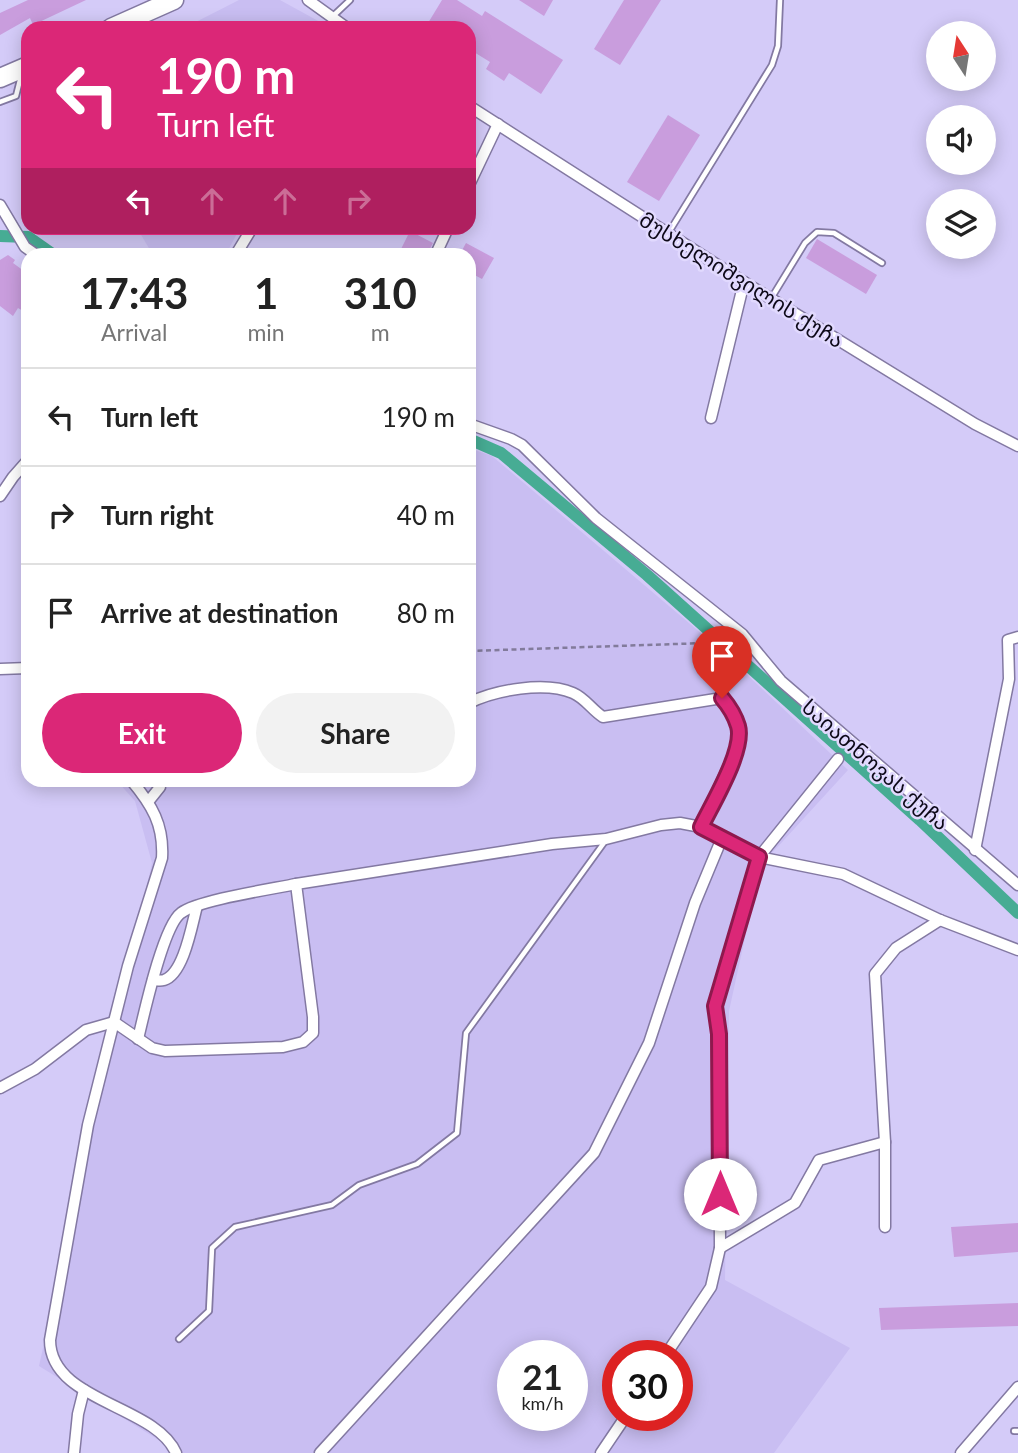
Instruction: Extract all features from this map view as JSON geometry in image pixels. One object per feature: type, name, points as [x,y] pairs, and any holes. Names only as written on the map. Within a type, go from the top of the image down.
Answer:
[{"type":"highway","points":[[127,21],[174,0]]},
{"type":"highway","points":[[0,78],[21,69]]},
{"type":"street","points":[[308,0],[336,21]]},
{"type":"street","name":"მუსხელიშვილის ქუჩა","points":[[476,110],[744,282],[975,424],[1018,446]]},
{"type":"street","points":[[476,170],[498,124]]},
{"type":"street","points":[[0,205],[26,248]]},
{"type":"street","points":[[711,418],[744,282]]},
{"type":"street","name":"საიათნოვას ქუჩა","points":[[476,426],[522,445],[596,518],[739,638],[781,681],[1018,885]]},
{"type":"street","points":[[0,496],[21,468]]},
{"type":"street","points":[[975,850],[1009,679],[1008,640],[1018,637]]},
{"type":"street","points":[[0,669],[21,668]]},
{"type":"street","points":[[476,700],[526,688],[553,688],[572,692],[603,717],[722,698],[739,728],[736,750],[701,827]]},
{"type":"street","points":[[676,1340],[711,1287],[720,1248],[719,1034],[715,1006],[759,857],[838,759]]},
{"type":"street","points":[[136,787],[158,821],[163,839],[162,858],[128,966],[88,1125],[50,1340],[50,1354],[57,1367],[84,1390],[157,1429],[172,1443],[176,1453]]},
{"type":"street","points":[[148,802],[160,787]]},
{"type":"street","points":[[138,1039],[153,980],[172,924],[181,913],[197,906],[296,884],[552,844],[606,839],[680,823],[701,827],[759,857],[843,874],[940,920],[1018,950]]},
{"type":"street","points":[[320,1453],[594,1153],[649,1043],[695,903],[722,838]]},
{"type":"street","points":[[114,1022],[152,1048],[165,1051],[283,1048],[303,1042],[313,1033],[296,884]]},
{"type":"street","points":[[153,980],[164,980],[172,975],[180,962],[197,906]]},
{"type":"street","points":[[885,1227],[885,1142],[875,974],[896,948],[940,920]]},
{"type":"street","points":[[0,1088],[35,1069],[86,1030],[114,1022]]},
{"type":"street","points":[[720,1248],[795,1203],[819,1160],[885,1142]]},
{"type":"street","points":[[961,1453],[1018,1387]]},
{"type":"street","points":[[74,1453],[78,1414],[84,1390]]},
{"type":"street","points":[[601,1453],[616,1431]]},
{"type":"lane","points":[[331,17],[350,0]]},
{"type":"lane","points":[[668,233],[772,65],[778,46],[780,0]]},
{"type":"lane","points":[[0,102],[16,96],[21,80]]},
{"type":"lane","points":[[771,298],[805,243],[817,232],[834,233],[882,263]]},
{"type":"lane","points":[[179,1339],[209,1311],[212,1248],[234,1227],[332,1205],[359,1185],[417,1164],[457,1133],[466,1033],[606,839]]},
{"type":"path","points":[[476,651],[685,643],[739,638]]},
{"type":"shaded area","points":[[239,0],[280,0],[318,21],[198,21]]},
{"type":"shaded area","points":[[141,235],[236,235],[229,248],[149,248]]},
{"type":"shaded area","points":[[476,450],[492,456],[722,651],[848,770],[761,865],[729,1011],[725,1280],[850,1348],[774,1453],[172,1453],[170,1447],[39,1366],[152,863],[135,801],[122,787],[476,787]]},
{"type":"building","points":[[28,0],[86,0],[41,21],[31,21],[30,18],[21,21],[0,35],[0,13]]},
{"type":"building","points":[[442,0],[457,0],[482,16],[485,11],[563,60],[541,94],[509,73],[504,81],[486,69],[490,62],[476,53],[476,21],[429,21]]},
{"type":"building","points":[[519,0],[553,0],[544,16]]},
{"type":"building","points":[[624,0],[661,0],[620,65],[594,49]]},
{"type":"building","points":[[668,115],[700,135],[659,201],[627,182]]},
{"type":"building","points":[[408,235],[418,235],[433,243],[430,248],[402,248]]},
{"type":"building","points":[[817,239],[877,275],[866,294],[806,258]]},
{"type":"building","points":[[476,248],[494,258],[482,279],[476,276]]},
{"type":"building","points":[[8,255],[21,269],[21,310],[18,308],[13,316],[0,306],[0,260]]},
{"type":"building","points":[[1018,1223],[1018,1252],[954,1257],[951,1227]]},
{"type":"building","points":[[1018,1303],[1018,1326],[881,1330],[879,1308]]},
{"type":"waterway","points":[[0,236],[28,237],[44,248]]},
{"type":"waterway","points":[[476,442],[501,453],[647,575],[920,820],[1018,913]]},
{"type":"route","points":[[720,1194],[719,1034],[715,1006],[759,857],[701,827],[736,750],[739,728],[722,698]]}]
